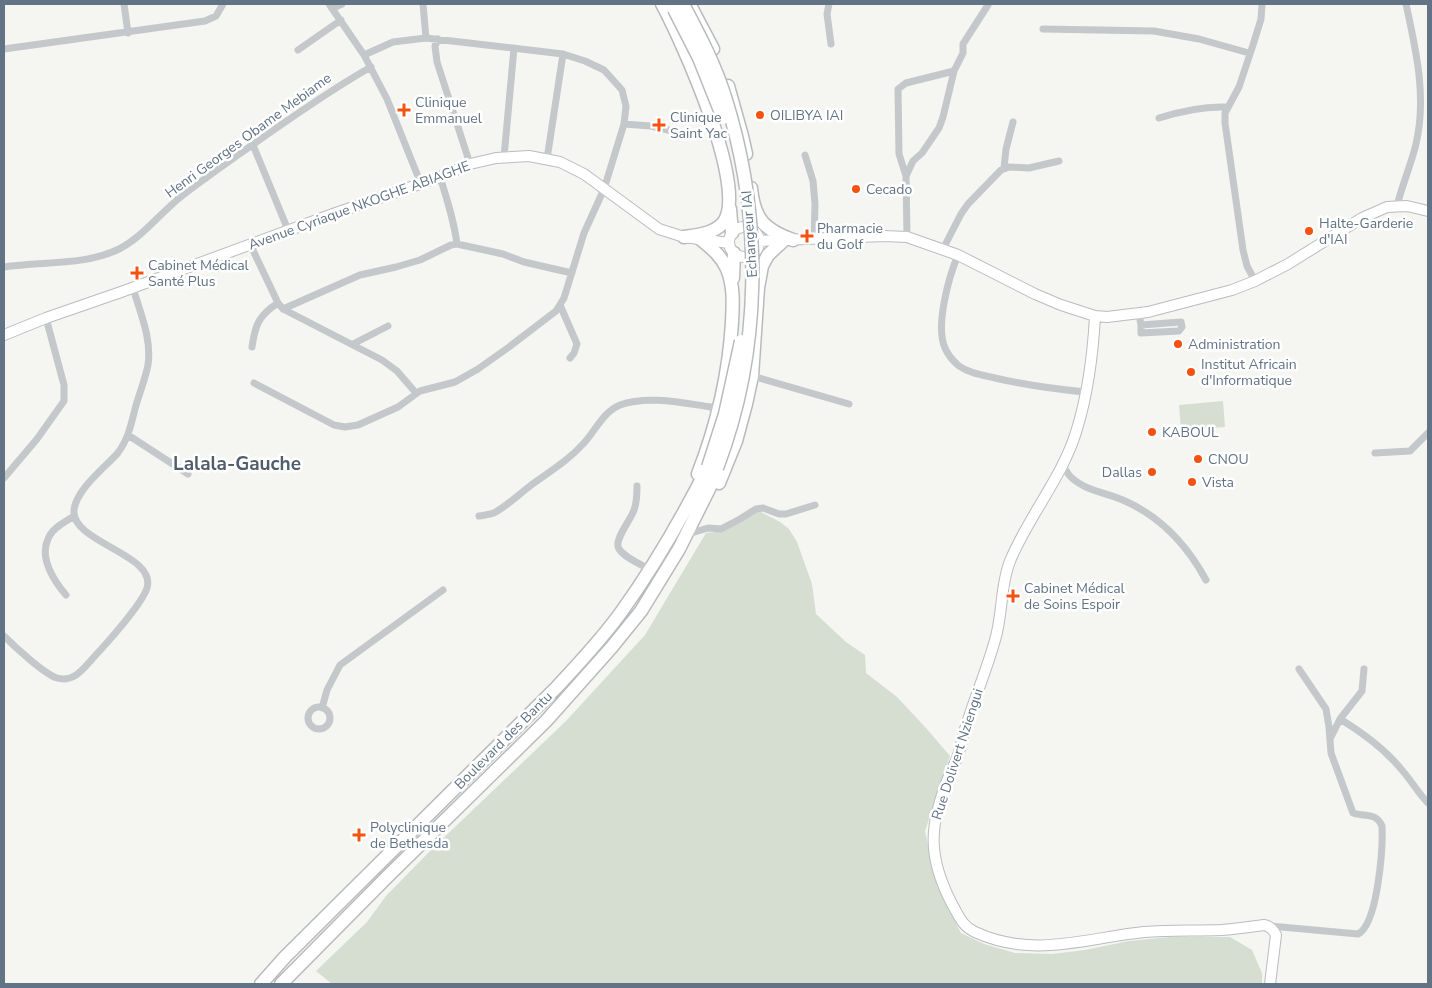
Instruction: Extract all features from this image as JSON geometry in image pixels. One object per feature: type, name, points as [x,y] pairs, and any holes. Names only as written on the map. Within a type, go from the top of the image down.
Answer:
[{"type":"highway","points":[[677,5],[713,49],[734,103],[742,136],[752,197],[758,288],[752,376],[738,434],[725,470],[708,506],[688,534]]},
{"type":"highway","points":[[674,529],[705,456],[716,416],[727,369],[733,289],[730,206],[725,171],[710,112],[694,70],[677,5]]},
{"type":"highway","name":"Echangeur IAI","points":[[677,5],[705,49],[726,100],[742,164],[749,216],[752,284],[747,356],[734,417],[713,467]]},
{"type":"highway","points":[[752,197],[759,219],[783,240],[772,249],[765,260],[758,288]]},
{"type":"highway","points":[[684,237],[708,233],[716,228],[726,217],[730,206]]},
{"type":"highway","points":[[703,239],[724,262],[733,289]]},
{"type":"highway","name":"Boulevard des Bantu","points":[[261,984],[557,687],[622,612],[713,467]]},
{"type":"highway","name":"Boulevard des Bantu","points":[[281,984],[546,721],[611,648],[641,611],[688,534],[709,489],[713,467]]},
{"type":"street","points":[[124,4],[128,33]]},
{"type":"street","points":[[4,49],[128,33],[211,19],[219,13],[223,4]]},
{"type":"street","points":[[342,4],[331,6],[371,67],[387,99],[421,184]]},
{"type":"street","points":[[423,4],[426,38]]},
{"type":"street","points":[[828,4],[831,44]]},
{"type":"street","points":[[1255,281],[1247,266],[1243,250],[1231,174],[1225,113],[1239,87],[1261,19],[1262,4]]},
{"type":"street","points":[[1397,206],[1416,143],[1420,95],[1419,70],[1406,4]]},
{"type":"street","points":[[906,176],[913,161],[922,153],[939,128],[944,117],[954,71],[964,53],[963,44],[988,5]]},
{"type":"street","points":[[298,50],[340,20]]},
{"type":"street","points":[[1044,29],[1154,31],[1199,39],[1249,53]]},
{"type":"street","points":[[254,383],[334,425],[345,427],[358,425],[398,407],[416,393],[455,382],[510,347],[560,305],[570,283],[584,232],[604,189],[624,124],[626,106],[625,96],[619,85],[604,70],[594,64],[563,54],[426,38],[393,42],[364,55]]},
{"type":"street","points":[[438,39],[435,46],[437,62],[470,164]]},
{"type":"street","points":[[504,157],[514,48]]},
{"type":"street","points":[[547,159],[563,54]]},
{"type":"street","name":"Henri Georges Obame Mebiame","points":[[4,268],[82,259],[107,254],[119,249],[142,232],[179,198],[342,83],[371,67]]},
{"type":"street","points":[[907,237],[906,176],[899,154],[898,89],[906,84],[954,71]]},
{"type":"street","points":[[1159,118],[1192,110],[1227,107]]},
{"type":"street","points":[[943,248],[968,204],[1004,168],[1012,122]]},
{"type":"street","points":[[624,124],[651,126],[677,132]]},
{"type":"street","points":[[253,145],[288,230]]},
{"type":"street","points":[[805,155],[813,181],[815,204],[814,240]]},
{"type":"street","name":"Avenue Cyriaque NKOGHE ABIAGHE","points":[[4,335],[288,230],[421,184],[470,164],[504,157],[529,156],[547,159],[572,167],[659,229],[684,237],[731,243]]},
{"type":"street","points":[[1004,168],[1029,168],[1059,160]]},
{"type":"street","points":[[440,177],[448,200],[457,244]]},
{"type":"street","points":[[756,241],[884,236],[907,237],[943,248],[1035,294],[1070,308],[1095,316],[1107,317],[1139,314],[1197,300],[1255,281],[1288,264],[1362,218],[1387,207],[1397,206],[1428,211]]},
{"type":"street","points":[[742,227],[750,229],[756,241],[746,256],[738,256],[731,243],[735,230],[742,227]]},
{"type":"street","points":[[250,244],[278,303],[283,309],[392,366],[416,393]]},
{"type":"street","points":[[283,309],[360,275],[412,262],[457,244],[503,254],[524,262],[572,273]]},
{"type":"street","points":[[958,255],[950,278],[942,320],[944,347],[951,360],[970,372],[986,376],[1047,388],[1085,392]]},
{"type":"street","points":[[4,636],[56,678],[68,679],[78,674],[98,653],[146,590],[148,584],[139,566],[126,555],[87,533],[78,524],[74,516],[74,509],[82,493],[102,468],[116,455],[128,435],[148,366],[145,329],[133,288]]},
{"type":"street","points":[[252,347],[254,330],[261,317],[278,303]]},
{"type":"street","points":[[560,305],[577,344],[570,358]]},
{"type":"street","points":[[1139,314],[1141,333],[1180,331],[1182,327],[1181,322],[1141,325]]},
{"type":"street","name":"Rue Dolivert Nziengui","points":[[1095,316],[1093,348],[1077,430],[1063,466],[1016,547],[1009,563],[1005,577],[996,638],[965,727],[958,757],[949,774],[936,814],[933,844],[942,880],[963,925],[985,936],[1022,946],[1057,946],[1142,932],[1220,930],[1269,926]]},
{"type":"street","points":[[4,478],[37,439],[64,401],[64,385],[46,318]]},
{"type":"street","points":[[353,344],[388,326]]},
{"type":"street","points":[[752,376],[848,404]]},
{"type":"street","points":[[479,516],[492,514],[501,509],[531,485],[550,474],[584,443],[607,413],[622,404],[651,401],[706,406],[711,407],[716,416]]},
{"type":"street","points":[[1375,453],[1410,451],[1428,433]]},
{"type":"street","points":[[128,435],[188,474]]},
{"type":"street","points":[[1063,466],[1072,478],[1126,501],[1165,526],[1194,559],[1206,580]]},
{"type":"street","points":[[637,486],[634,512],[618,541],[618,547],[621,552],[649,569]]},
{"type":"street","points":[[688,534],[708,528],[721,529],[740,520],[756,509],[763,508],[782,514],[815,506]]},
{"type":"street","points":[[66,595],[57,585],[51,574],[46,549],[48,538],[52,532],[74,516]]},
{"type":"street","points":[[322,708],[327,690],[340,665],[443,590]]},
{"type":"street","points":[[1269,926],[1358,934],[1367,925],[1378,882],[1382,826],[1380,821],[1374,816],[1353,813],[1331,753],[1326,709],[1299,669]]},
{"type":"street","points":[[1330,739],[1340,719],[1362,691],[1364,669]]},
{"type":"street","points":[[1340,719],[1376,744],[1401,768],[1428,803]]},
{"type":"street","points":[[1422,796],[1428,790]]},
{"type":"street","points":[[1269,926],[1276,935],[1270,984]]},
{"type":"shaded area","points":[[1223,401],[1225,427],[1181,430],[1179,405]]},
{"type":"shaded area","points":[[759,511],[789,529],[797,542],[812,584],[816,614],[846,642],[865,655],[866,673],[897,697],[950,756],[925,831],[937,886],[961,933],[984,944],[1015,953],[1052,954],[1085,950],[1129,941],[1170,937],[1230,937],[1252,950],[1262,973],[1262,984],[332,984],[316,971],[367,922],[386,896],[432,849],[566,721],[645,635],[706,533],[727,528]]},
{"type":"place","name":"Clinique Emmanuel","points":[[404,110]]},
{"type":"place","name":"OILIBYA IAI","points":[[760,115]]},
{"type":"place","name":"Clinique Saint Yac","points":[[659,125]]},
{"type":"place","name":"Cecado","points":[[856,189]]},
{"type":"place","name":"Halte-Garderie d'IAI","points":[[1309,231]]},
{"type":"place","name":"Pharmacie du Golf","points":[[807,236]]},
{"type":"place","name":"Cabinet Médical Santé Plus","points":[[137,273]]},
{"type":"place","name":"Administration","points":[[1178,344]]},
{"type":"place","name":"Institut Africain d'Informatique","points":[[1191,372]]},
{"type":"place","name":"KABOUL","points":[[1152,432]]},
{"type":"place","name":"CNOU","points":[[1198,459]]},
{"type":"place","name":"Dallas","points":[[1152,472]]},
{"type":"place","name":"Vista","points":[[1192,482]]},
{"type":"place","name":"Cabinet Médical de Soins Espoir","points":[[1013,596]]},
{"type":"place","name":"Polyclinique de Bethesda","points":[[359,835]]},
{"type":"district","name":"Lalala-Gauche","points":[[237,463]]}]
